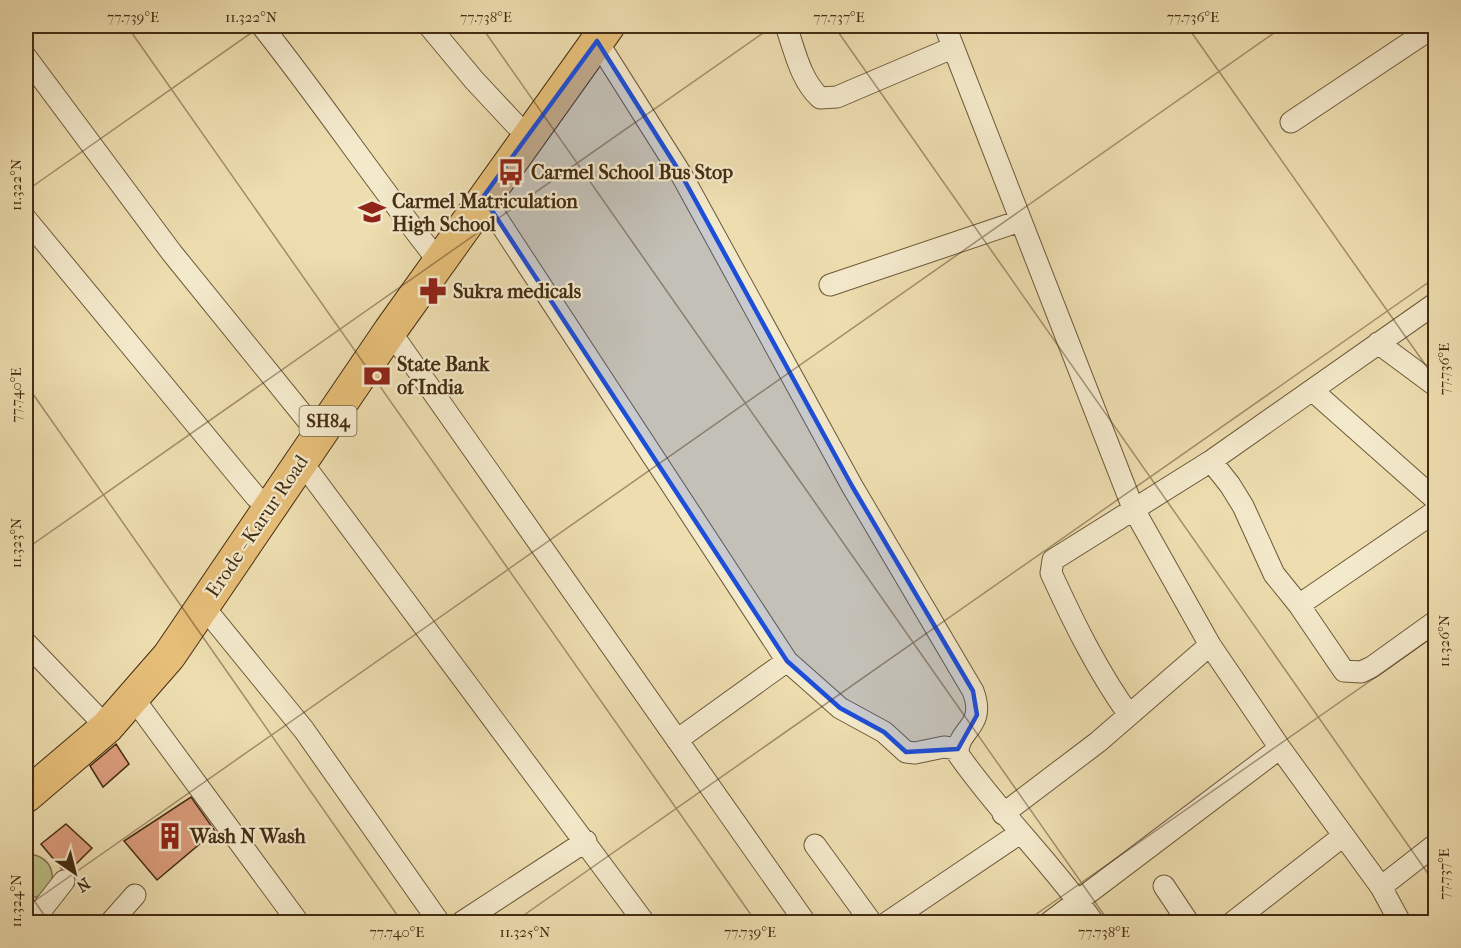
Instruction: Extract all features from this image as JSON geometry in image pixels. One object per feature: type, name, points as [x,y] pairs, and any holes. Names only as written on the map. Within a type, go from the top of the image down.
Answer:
[{"type":"main road","name":"Erode - Karur Road","points":[[26,796],[107,727],[134,699],[169,656],[390,331],[435,256],[468,189],[516,125],[597,30]]},
{"type":"main road","name":"Erode - Karur Road","points":[[26,775],[95,715],[154,647],[375,322],[435,256],[483,197],[597,30]]},
{"type":"street","points":[[262,26],[316,95],[380,186],[435,256]]},
{"type":"street","points":[[429,26],[474,80],[516,125]]},
{"type":"street","points":[[786,26],[803,76],[820,98],[837,98],[952,48]]},
{"type":"street","points":[[945,26],[1133,507],[1210,645],[1280,748],[1381,887],[1400,922]]},
{"type":"street","points":[[1291,122],[1435,26]]},
{"type":"street","points":[[597,30],[681,174],[858,496],[973,691],[977,702],[977,715],[958,749],[962,760],[1003,814],[1079,902],[1093,922]]},
{"type":"street","points":[[26,57],[172,253],[308,422]]},
{"type":"street","points":[[483,197],[787,661],[840,708],[884,732],[906,752],[915,753],[944,747],[958,749]]},
{"type":"street","points":[[26,219],[61,265],[256,497]]},
{"type":"street","points":[[830,285],[1020,221]]},
{"type":"street","points":[[1129,715],[1084,645],[1051,568],[1057,557],[1133,507],[1211,461],[1436,303]]},
{"type":"street","points":[[390,331],[805,922]]},
{"type":"street","points":[[1378,343],[1436,386]]},
{"type":"street","points":[[1312,391],[1436,500]]},
{"type":"street","points":[[302,461],[644,922]]},
{"type":"street","points":[[1211,461],[1243,506],[1274,574],[1299,605],[1338,664],[1351,672],[1361,672],[1372,667],[1436,621]]},
{"type":"street","points":[[1299,605],[1436,511]]},
{"type":"street","points":[[203,606],[304,730],[439,922]]},
{"type":"street","points":[[26,643],[95,715]]},
{"type":"street","points":[[1003,814],[1129,715],[1210,645]]},
{"type":"street","points":[[677,740],[787,661]]},
{"type":"street","points":[[134,699],[298,922]]},
{"type":"street","points":[[1050,922],[1280,748]]},
{"type":"street","points":[[888,922],[1020,833]]},
{"type":"street","points":[[1233,922],[1343,836]]},
{"type":"street","points":[[462,922],[586,841]]},
{"type":"street","points":[[1381,887],[1436,844]]},
{"type":"street","points":[[815,845],[871,922]]},
{"type":"street","points":[[32,922],[64,881]]},
{"type":"street","points":[[1164,886],[1188,922]]},
{"type":"street","points":[[111,922],[135,894]]},
{"type":"highlighted area","points":[[597,41],[681,174],[852,486],[973,691],[977,715],[958,749],[906,752],[884,732],[840,708],[787,661],[483,197]]},
{"type":"green space","points":[[35,855],[50,866],[52,881],[43,894],[26,897],[26,857]]},
{"type":"building","points":[[116,744],[129,764],[103,787],[90,766]]},
{"type":"building","name":"Wash N Wash","points":[[191,797],[215,831],[157,880],[124,841]]},
{"type":"building","points":[[66,824],[92,848],[70,870],[62,869],[41,844]]},
{"type":"place","name":"Carmel School Bus Stop","points":[[511,172]]},
{"type":"place","name":"Carmel Matriculation High School","points":[[372,212]]},
{"type":"place","name":"Sukra medicals","points":[[433,291]]},
{"type":"place","name":"State Bank of India","points":[[377,376]]},
{"type":"place","name":"Wash N Wash","points":[[170,836]]}]
